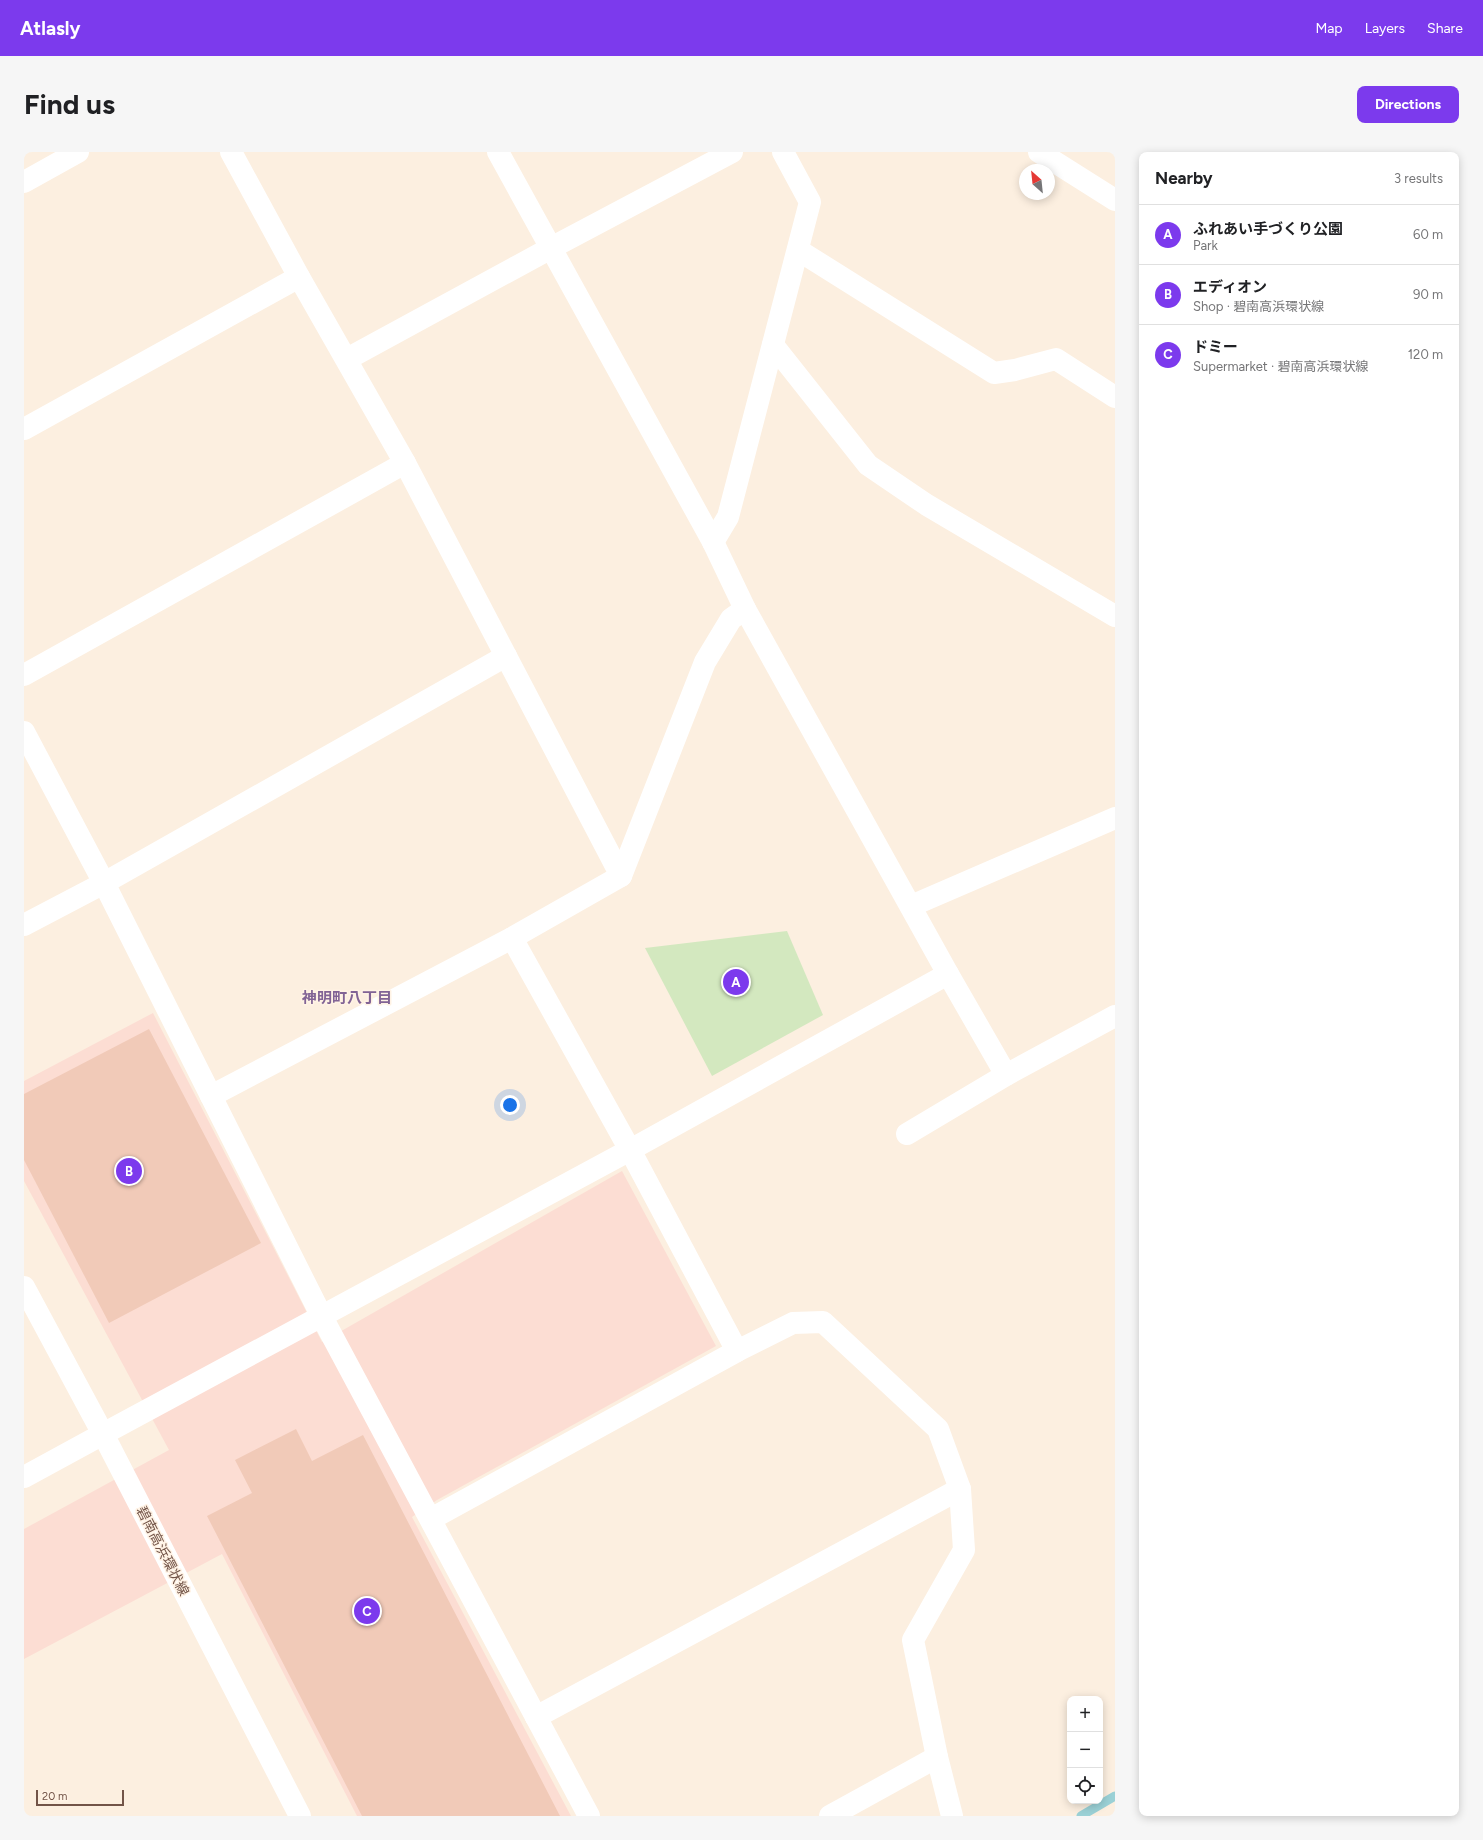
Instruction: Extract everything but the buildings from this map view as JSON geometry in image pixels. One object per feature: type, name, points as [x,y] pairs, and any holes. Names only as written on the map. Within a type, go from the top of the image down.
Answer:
[{"type":"street","points":[[24,182],[78,152]]},
{"type":"street","points":[[231,152],[299,278],[347,359],[405,463],[622,876]]},
{"type":"street","points":[[498,152],[713,542],[745,609],[948,974],[1006,1075]]},
{"type":"street","points":[[347,359],[732,152]]},
{"type":"street","points":[[713,542],[728,517],[810,202],[782,152]]},
{"type":"street","points":[[1038,152],[1115,200]]},
{"type":"street","points":[[798,250],[994,373],[1015,370],[1056,360],[1115,397]]},
{"type":"street","points":[[24,429],[299,278]]},
{"type":"street","points":[[773,344],[868,465],[927,505],[1115,616]]},
{"type":"street","points":[[24,675],[405,463]]},
{"type":"street","points":[[211,1096],[512,938],[622,876],[705,662],[731,619],[745,609]]},
{"type":"street","points":[[24,925],[104,883],[506,656]]},
{"type":"street","points":[[24,732],[104,883],[322,1317],[589,1816]]},
{"type":"street","points":[[911,906],[1115,818]]},
{"type":"street","points":[[512,938],[630,1150],[737,1351]]},
{"type":"street","points":[[24,1476],[630,1150],[948,974]]},
{"type":"street","points":[[907,1134],[1006,1075],[1115,1016]]},
{"type":"street","name":"碧南高浜環状線","points":[[24,1287],[103,1434],[300,1816]]},
{"type":"street","points":[[431,1519],[737,1351],[793,1323],[823,1322],[938,1429],[960,1489],[964,1550],[913,1640],[937,1757],[952,1816]]},
{"type":"street","points":[[536,1717],[960,1489]]},
{"type":"street","points":[[830,1816],[937,1757]]},
{"type":"shaded area","points":[[153,1013],[322,1342],[622,1171],[716,1346],[437,1500],[412,1517],[571,1816],[357,1816],[222,1554],[24,1659],[24,1529],[169,1450],[24,1181],[24,1081]]},
{"type":"green space","points":[[787,931],[823,1015],[712,1076],[645,948]]},
{"type":"waterway","points":[[1081,1816],[1115,1796]]},
{"type":"place","name":"ふれあい手づくり公園","points":[[736,982]]},
{"type":"place","name":"エディオン","points":[[129,1171]]},
{"type":"place","name":"ドミー","points":[[367,1611]]},
{"type":"district","name":"神明町八丁目","points":[[347,998]]}]
